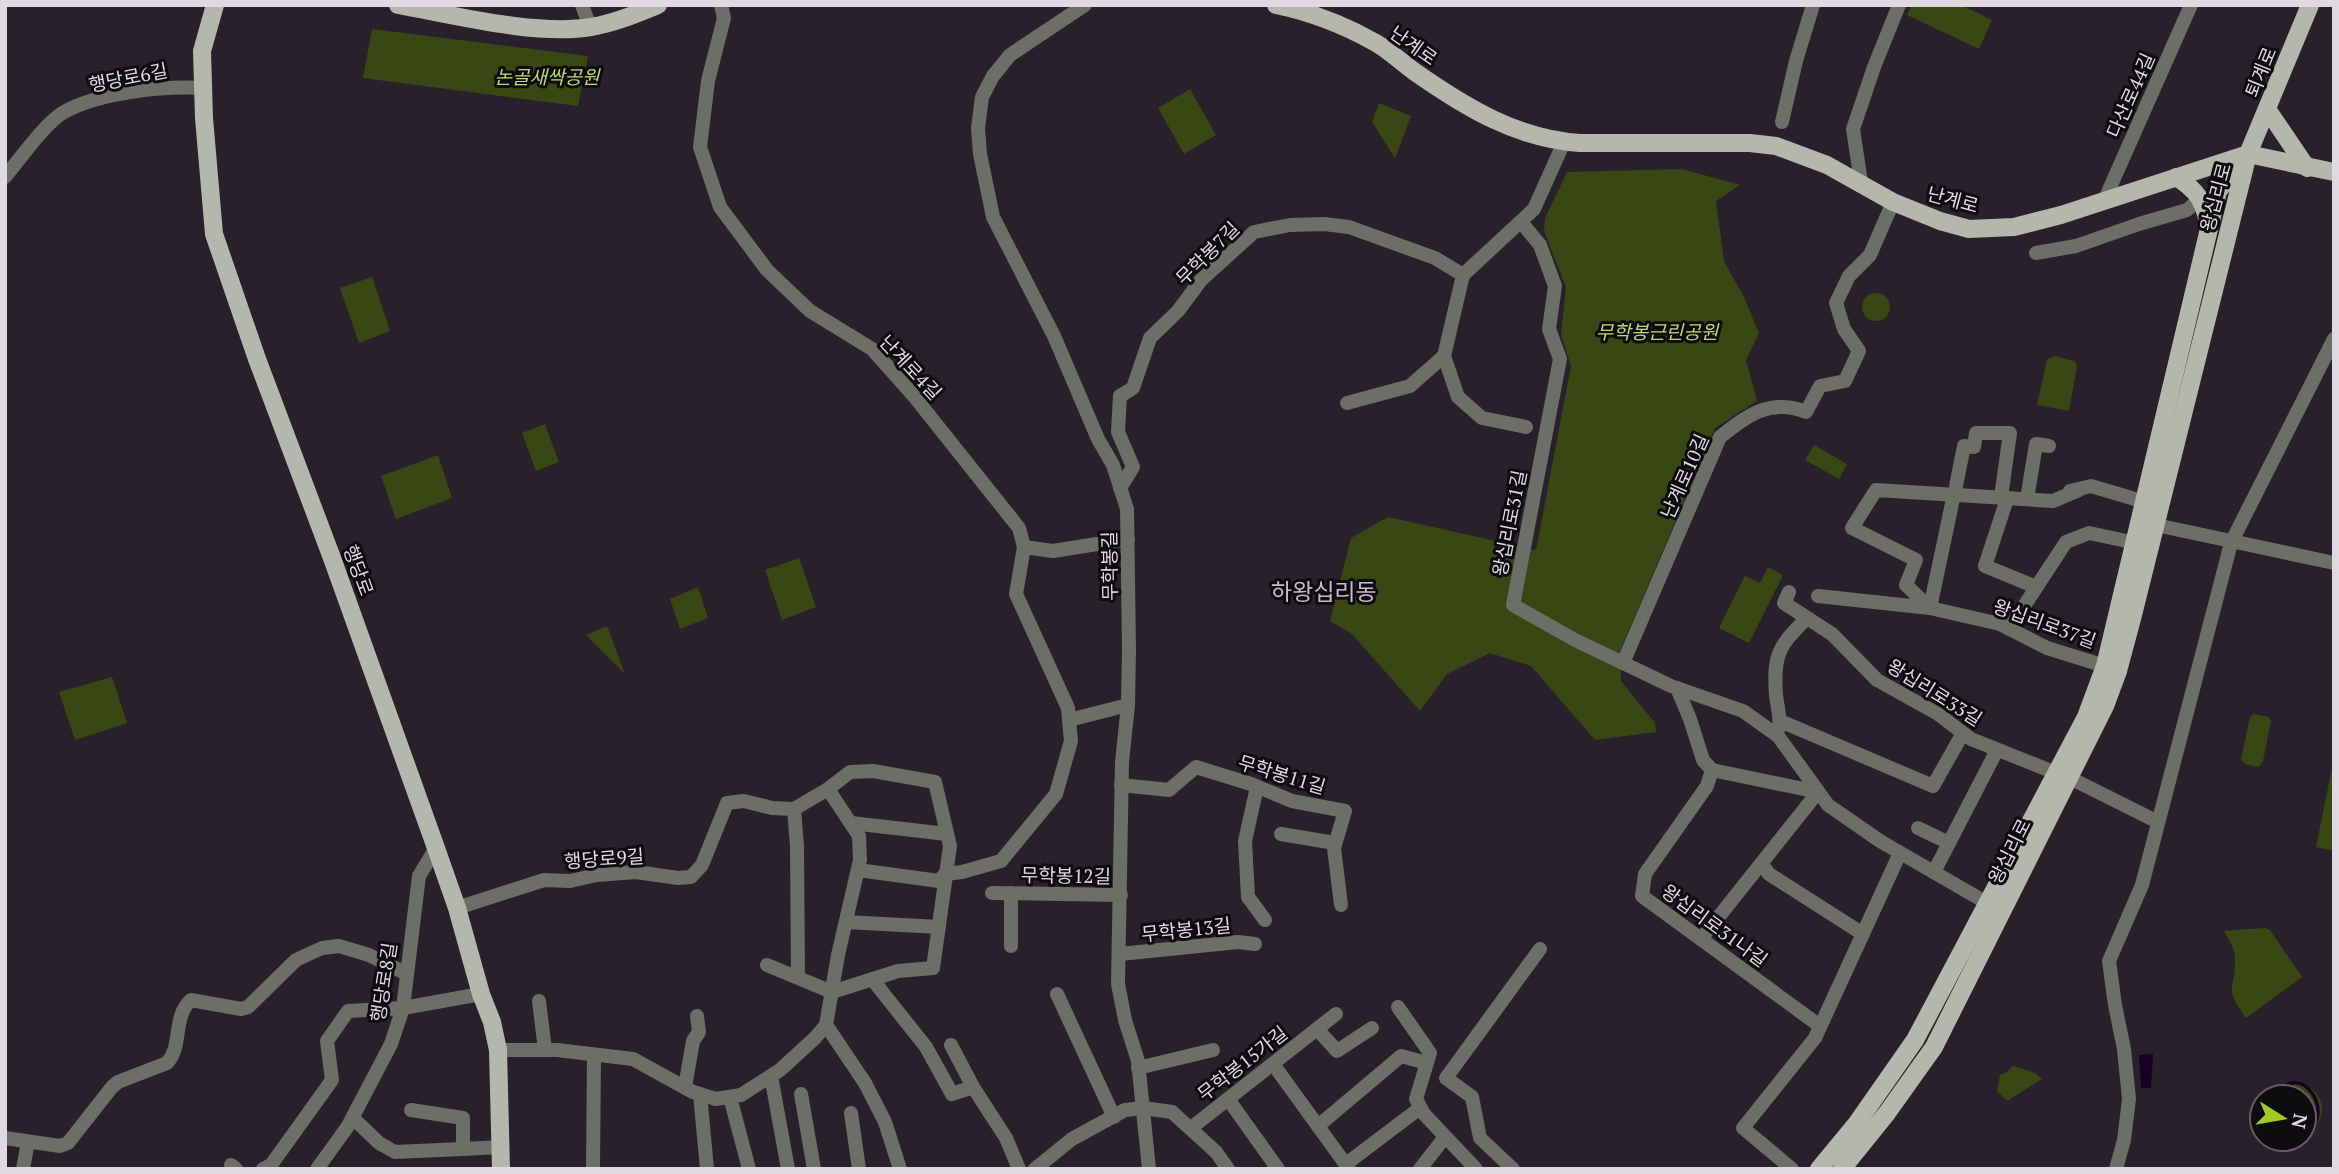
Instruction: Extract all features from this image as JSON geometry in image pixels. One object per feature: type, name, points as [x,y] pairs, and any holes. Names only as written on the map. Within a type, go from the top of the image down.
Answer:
[{"type":"main road","name":"행당로","points":[[215,5],[202,51],[214,234],[436,848],[492,1022],[498,1049],[501,1169]]},
{"type":"main road","points":[[398,5],[515,26],[590,27],[628,18],[658,5]]},
{"type":"main road","name":"난계로","points":[[1276,5],[1305,11],[1376,44],[1468,108],[1524,133],[1564,142],[1652,145],[1750,143],[1776,146],[1827,165],[1893,202],[1940,221],[1969,229],[2014,227],[2248,154]]},
{"type":"main road","name":"퇴계로","points":[[2248,154],[2310,5]]},
{"type":"main road","points":[[2267,109],[2307,168]]},
{"type":"main road","points":[[2248,154],[2334,172]]},
{"type":"main road","name":"왕십리로","points":[[2063,776],[2105,666],[2218,191],[2248,154]]},
{"type":"main road","name":"왕십리로","points":[[1819,1169],[1915,1040],[2105,706],[2118,671],[2156,525],[2248,154]]},
{"type":"main road","points":[[2176,177],[2193,188],[2209,225]]},
{"type":"main road","name":"왕십리로","points":[[1842,1169],[1893,1105],[1934,1047],[1998,895]]},
{"type":"main road","points":[[1877,1094],[1893,1105]]},
{"type":"main road","points":[[1862,1169],[1871,1134]]},
{"type":"street","points":[[582,5],[590,27]]},
{"type":"street","name":"난계로4길","points":[[721,5],[724,18],[708,81],[700,147],[720,207],[768,270],[810,311],[872,349],[1019,528],[1024,547]]},
{"type":"street","name":"무학봉길","points":[[1056,24],[1067,5]]},
{"type":"street","name":"무학봉길","points":[[1084,5],[1010,55],[993,76],[982,97],[978,128],[980,154],[993,217],[1054,335],[1098,439],[1112,465],[1127,509],[1128,705],[1121,785],[1118,984],[1138,1068],[1149,1169]]},
{"type":"street","points":[[1861,182],[1853,129],[1899,5]]},
{"type":"street","name":"다산로44길","points":[[2104,201],[2191,5]]},
{"type":"street","points":[[1782,122],[1810,6]]},
{"type":"street","name":"행당로6길","points":[[5,177],[32,144],[63,113],[107,97],[173,86],[203,88]]},
{"type":"street","points":[[1526,427],[1482,418],[1458,397],[1444,356],[1463,275],[1534,209],[1564,142]]},
{"type":"street","name":"왕십리로","points":[[2036,253],[2076,246],[2188,210],[2200,199]]},
{"type":"street","name":"난계로10길","points":[[1623,663],[1720,437],[1741,420],[1773,406],[1806,412],[1820,386],[1845,381],[1860,351],[1844,329],[1836,303],[1849,276],[1870,255],[1893,202]]},
{"type":"street","name":"왕십리로31길","points":[[1521,222],[1539,245],[1555,286],[1549,330],[1560,359],[1513,605],[1575,640],[1676,688],[1743,711],[1779,728],[1828,805],[1900,853],[1934,872],[1998,895]]},
{"type":"street","name":"무학봉7길","points":[[1121,488],[1133,467],[1118,432],[1120,396],[1133,388],[1150,338],[1178,311],[1201,280],[1254,232],[1290,225],[1324,224],[1349,228],[1435,258],[1463,275]]},
{"type":"street","points":[[2116,1169],[2124,1140],[2129,1099],[2124,1049],[2109,961],[2142,885],[2231,543],[2334,339]]},
{"type":"street","points":[[1347,403],[1410,386],[1444,356]]},
{"type":"street","points":[[1930,608],[1964,446],[1973,447],[1976,433],[2010,433],[2004,495],[1984,566],[2036,587]]},
{"type":"street","points":[[2028,493],[2036,444],[2049,446]]},
{"type":"street","points":[[1926,483],[1955,490]]},
{"type":"street","points":[[1930,608],[1906,585],[1916,559],[1852,528],[1876,490],[1955,490],[2053,501],[2091,486],[2145,502]]},
{"type":"street","points":[[2004,495],[2044,495],[2078,490]]},
{"type":"street","points":[[2156,525],[2334,563]]},
{"type":"street","points":[[2009,629],[2066,542],[2090,533],[2136,543]]},
{"type":"street","points":[[858,870],[939,881],[945,874],[1000,861],[1056,794],[1071,741],[1068,708],[1016,594],[1024,547],[1053,551],[1128,539]]},
{"type":"street","name":"왕십리로33길","points":[[1790,592],[1784,603],[1832,634],[1877,680],[1938,714],[1971,739],[2063,776],[2158,822]]},
{"type":"street","name":"왕십리로37길","points":[[1818,596],[1930,608],[2000,624],[2047,648],[2105,666]]},
{"type":"street","points":[[1807,618],[1784,641],[1778,652],[1776,694],[1779,728],[1933,786],[1963,733]]},
{"type":"street","points":[[1676,688],[1690,719],[1703,760],[1712,770],[1818,792],[1701,939]]},
{"type":"street","points":[[1069,720],[1128,705]]},
{"type":"street","points":[[1934,872],[1997,750]]},
{"type":"street","name":"무학봉11길","points":[[1121,785],[1169,790],[1196,767],[1257,786],[1292,801],[1345,811],[1335,843],[1341,905]]},
{"type":"street","name":"왕십리로31나길","points":[[1712,770],[1707,786],[1645,874],[1642,896],[1820,1026]]},
{"type":"street","points":[[767,965],[832,992],[898,971],[933,968],[950,846],[935,782],[873,771],[850,772],[794,809],[797,846],[798,977]]},
{"type":"street","points":[[1257,786],[1245,841],[1248,897],[1265,920]]},
{"type":"street","points":[[498,1049],[545,1049],[633,1059],[685,1087],[716,1099],[741,1095],[771,1076],[826,1025],[838,954],[858,870],[859,836],[828,789]]},
{"type":"street","name":"행당로9길","points":[[457,908],[544,880],[570,881],[597,875],[636,872],[678,878],[691,877],[702,865],[727,803],[744,801],[772,808],[794,809]]},
{"type":"street","points":[[851,823],[947,834]]},
{"type":"street","points":[[1919,828],[1949,843]]},
{"type":"street","points":[[1281,834],[1335,843]]},
{"type":"street","name":"행당로8길","points":[[317,1169],[353,1118],[391,1044],[402,1008],[419,876],[436,848]]},
{"type":"street","points":[[1792,1169],[1743,1128],[1815,1038],[1900,853]]},
{"type":"street","points":[[1762,864],[1769,874],[1863,934]]},
{"type":"street","name":"무학봉12길","points":[[992,893],[1121,895]]},
{"type":"street","name":"무학봉12길","points":[[1011,893],[1011,946]]},
{"type":"street","points":[[846,922],[939,927]]},
{"type":"street","name":"무학봉13길","points":[[1120,954],[1238,942],[1255,944]]},
{"type":"street","points":[[5,1138],[60,1146],[68,1143],[118,1082],[167,1063],[173,1057],[181,1011],[191,1000],[241,1009],[248,1007],[296,960],[322,948],[339,946],[369,955],[407,974]]},
{"type":"street","points":[[1513,1169],[1480,1138],[1472,1097],[1446,1078],[1540,948]]},
{"type":"street","points":[[872,979],[926,1047],[952,1094],[973,1087]]},
{"type":"street","points":[[263,1169],[271,1165],[332,1080],[327,1041],[348,1012],[402,1008],[481,994]]},
{"type":"street","points":[[1057,994],[1114,1117]]},
{"type":"street","points":[[539,1001],[545,1049]]},
{"type":"street","points":[[1398,1007],[1430,1053],[1416,1099],[1420,1108],[1473,1168]]},
{"type":"street","name":"무학봉15가길","points":[[1191,1128],[1336,1014]]},
{"type":"street","points":[[685,1087],[693,1041],[699,1032],[697,1016]]},
{"type":"street","points":[[826,1025],[864,1083],[885,1122],[900,1169]]},
{"type":"street","name":"무학봉15가길","points":[[1317,1028],[1337,1051],[1372,1028]]},
{"type":"street","points":[[951,1045],[973,1087],[1006,1138],[1019,1169]]},
{"type":"street","points":[[1138,1068],[1213,1050]]},
{"type":"street","points":[[593,1169],[594,1055]]},
{"type":"street","points":[[1318,1126],[1401,1056],[1427,1063]]},
{"type":"street","points":[[1272,1064],[1347,1166],[1420,1108]]},
{"type":"street","points":[[771,1076],[788,1169]]},
{"type":"street","points":[[700,1094],[707,1169]]},
{"type":"street","points":[[801,1094],[814,1169]]},
{"type":"street","points":[[730,1097],[749,1169]]},
{"type":"street","points":[[1228,1099],[1278,1169]]},
{"type":"street","points":[[1035,1169],[1073,1139],[1125,1111],[1143,1108]]},
{"type":"street","name":"무학봉15가길","points":[[1143,1108],[1172,1112],[1216,1152],[1228,1169]]},
{"type":"street","points":[[411,1110],[463,1118],[463,1149]]},
{"type":"street","points":[[851,1113],[859,1169]]},
{"type":"street","points":[[353,1118],[379,1143],[395,1152],[501,1147]]},
{"type":"street","points":[[1420,1169],[1445,1138]]},
{"type":"street","points":[[23,1169],[28,1142]]},
{"type":"green space","points":[[1912,5],[1961,5],[1992,20],[1979,49],[1907,15]]},
{"type":"green space","name":"논골새싹공원","points":[[372,29],[588,56],[578,106],[363,78]]},
{"type":"green space","points":[[1190,89],[1216,135],[1184,154],[1158,108]]},
{"type":"green space","points":[[1379,103],[1411,116],[1395,158],[1372,122]]},
{"type":"green space","name":"무학봉근린공원","points":[[1682,169],[1740,185],[1716,201],[1724,261],[1744,297],[1759,333],[1746,360],[1757,401],[1715,428],[1620,651],[1621,681],[1655,723],[1656,732],[1595,740],[1531,666],[1490,653],[1447,674],[1420,711],[1352,634],[1330,621],[1351,538],[1388,517],[1536,550],[1571,366],[1561,335],[1566,287],[1544,231],[1545,218],[1567,172]]},
{"type":"green space","points":[[372,277],[390,331],[359,343],[340,288]]},
{"type":"green space","points":[[1876,293],[1886,297],[1890,307],[1886,317],[1876,321],[1866,317],[1862,307],[1866,297]]},
{"type":"green space","points":[[2055,356],[2074,361],[2077,366],[2069,411],[2037,405],[2047,359]]},
{"type":"green space","points":[[545,424],[559,462],[536,471],[522,433]]},
{"type":"green space","points":[[1814,445],[1847,464],[1839,479],[1805,460]]},
{"type":"green space","points":[[438,455],[452,498],[396,519],[381,476]]},
{"type":"green space","points":[[799,558],[816,607],[782,620],[765,570]]},
{"type":"green space","points":[[1768,567],[1783,575],[1749,643],[1719,628],[1745,576],[1760,583]]},
{"type":"green space","points":[[698,587],[708,618],[680,629],[670,599]]},
{"type":"green space","points":[[607,626],[625,674],[586,635]]},
{"type":"green space","points":[[112,677],[127,723],[75,740],[59,692]]},
{"type":"green space","points":[[2254,714],[2269,717],[2271,721],[2263,761],[2258,767],[2245,764],[2241,759],[2250,717]]},
{"type":"green space","points":[[2334,758],[2334,851],[2316,847]]},
{"type":"green space","points":[[2264,928],[2270,930],[2302,977],[2246,1018],[2232,993],[2235,954],[2224,931]]},
{"type":"green space","points":[[2013,1066],[2035,1073],[2042,1079],[2007,1101],[1997,1091],[2000,1075]]},
{"type":"green space","points":[[2318,1096],[2322,1107],[2318,1122]]},
{"type":"shaded area","points":[[2153,1054],[2151,1088],[2141,1088],[2139,1055]]},
{"type":"district","name":"하왕십리동","points":[[1324,591]]}]
